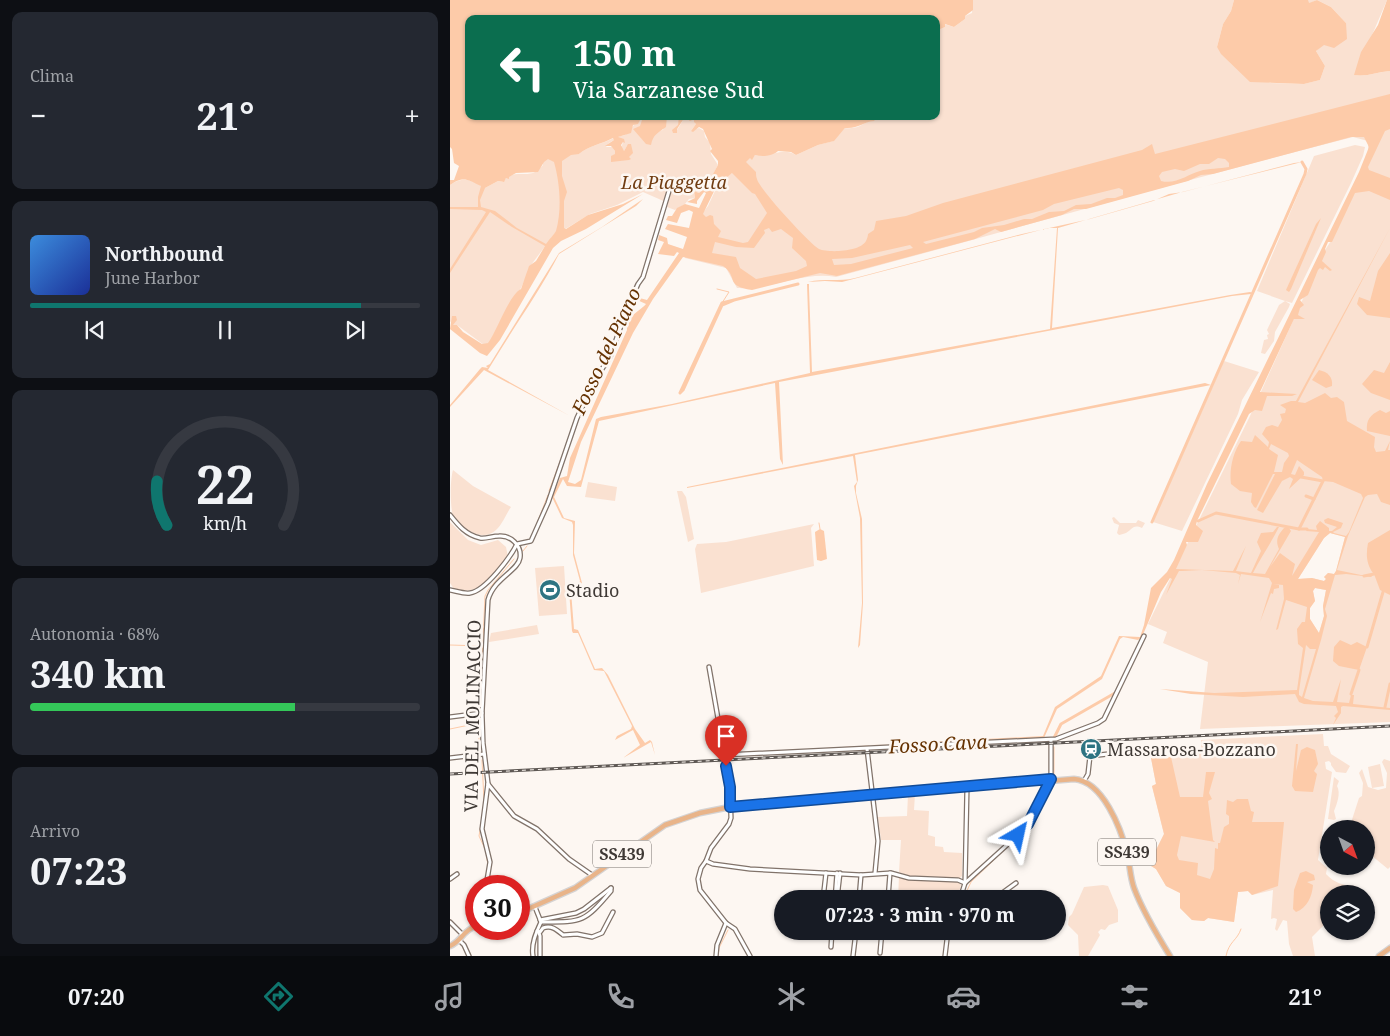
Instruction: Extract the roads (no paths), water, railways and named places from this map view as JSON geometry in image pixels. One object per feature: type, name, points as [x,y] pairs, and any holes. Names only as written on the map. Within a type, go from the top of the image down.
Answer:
[{"type":"main road","name":"SS439","points":[[530,908],[575,888],[665,825],[700,814],[730,807],[967,788],[1053,779],[1074,779],[1084,781],[1095,789],[1113,814],[1127,851],[1133,886],[1170,956]]},
{"type":"main road","points":[[450,946],[459,940],[465,932]]},
{"type":"main road","points":[[1379,956],[1390,948]]},
{"type":"street","points":[[450,515],[469,535],[481,539],[504,536],[517,544],[529,543],[559,473],[577,418],[596,378],[610,357],[628,306],[638,284],[643,278],[669,191]]},
{"type":"street","points":[[450,590],[470,594],[484,586],[505,562],[517,544]]},
{"type":"street","name":"VIA DEL MOLINACCIO","points":[[488,875],[490,862],[482,829],[488,783],[484,754],[482,713],[488,600],[495,585],[516,567],[520,556],[517,544]]},
{"type":"street","points":[[724,754],[1051,740],[1098,723],[1104,719],[1144,636]]},
{"type":"street","points":[[709,667],[730,787],[731,818],[729,824],[715,840],[701,868],[698,879],[700,890],[726,923],[735,929],[750,956]]},
{"type":"street","points":[[450,717],[482,713]]},
{"type":"street","points":[[965,883],[1024,828],[1053,779],[1051,740]]},
{"type":"street","points":[[868,749],[878,841],[875,873]]},
{"type":"street","points":[[450,758],[484,754]]},
{"type":"street","points":[[1084,781],[1088,774],[1090,756],[1108,754]]},
{"type":"street","points":[[488,783],[514,816],[537,829],[569,858],[592,875]]},
{"type":"street","points":[[963,890],[965,883],[967,788]]},
{"type":"street","points":[[487,794],[495,793]]},
{"type":"street","points":[[706,861],[713,864],[750,869],[861,875],[890,873],[909,878],[958,880],[965,883]]},
{"type":"street","points":[[824,890],[826,873]]},
{"type":"street","points":[[837,890],[838,873]]},
{"type":"street","points":[[889,890],[890,873]]},
{"type":"street","points":[[450,879],[458,874]]},
{"type":"street","points":[[860,890],[861,875]]},
{"type":"street","points":[[1006,890],[1016,883]]},
{"type":"street","points":[[611,888],[611,891],[598,908],[584,918],[572,922],[541,921],[576,913],[611,888]]},
{"type":"street","points":[[533,956],[532,950],[541,921],[535,906]]},
{"type":"street","points":[[538,932],[543,928],[549,927],[563,935],[577,934],[592,938],[602,933],[613,912]]},
{"type":"street","points":[[450,922],[462,934]]},
{"type":"street","points":[[716,956],[717,945],[726,923]]},
{"type":"street","points":[[538,932],[540,936],[540,956]]},
{"type":"street","points":[[459,940],[464,945],[468,956]]},
{"type":"street","points":[[831,940],[831,947]]},
{"type":"street","points":[[853,956],[855,940]]},
{"type":"street","points":[[880,953],[881,940]]},
{"type":"street","points":[[945,956],[947,940]]},
{"type":"waterway","points":[[1152,522],[1305,174],[1306,169],[1302,162]]},
{"type":"waterway","name":"Fosso del Piano","points":[[646,262],[661,213]]},
{"type":"waterway","name":"Fosso del Piano","points":[[615,337],[625,306],[642,275]]},
{"type":"waterway","points":[[798,284],[722,303],[680,393],[722,305],[734,300],[798,284]]},
{"type":"waterway","points":[[717,289],[729,292],[722,303]]},
{"type":"waterway","name":"Fosso del Piano","points":[[588,391],[611,348]]},
{"type":"waterway","name":"Fosso del Piano","points":[[571,429],[576,417]]},
{"type":"waterway","name":"Fosso del Piano","points":[[549,491],[561,459]]},
{"type":"waterway","points":[[1198,521],[1216,513],[1299,529],[1323,481],[1301,477]]},
{"type":"waterway","name":"Fosso del Piano","points":[[534,531],[548,495]]},
{"type":"waterway","points":[[1306,496],[1314,499]]},
{"type":"waterway","points":[[819,523],[820,529]]},
{"type":"waterway","points":[[1299,529],[1307,529]]},
{"type":"waterway","name":"Fosso del Piano","points":[[523,551],[527,546]]},
{"type":"waterway","name":"Fosso del Piano","points":[[480,707],[485,596],[514,559]]},
{"type":"waterway","points":[[1364,576],[1374,574]]},
{"type":"waterway","points":[[1367,647],[1383,592]]},
{"type":"waterway","points":[[450,645],[482,646]]},
{"type":"waterway","points":[[1351,694],[1359,670]]},
{"type":"waterway","points":[[1385,707],[1390,684]]},
{"type":"waterway","points":[[1054,738],[1061,724],[1115,693]]},
{"type":"waterway","name":"Fosso del Piano","points":[[479,717],[479,734]]},
{"type":"waterway","points":[[450,729],[479,723]]},
{"type":"waterway","name":"Fosso del Piano","points":[[478,753],[479,738]]},
{"type":"waterway","name":"Fosso Cava","points":[[781,751],[869,746]]},
{"type":"waterway","name":"Fosso Cava","points":[[1054,747],[1054,779]]},
{"type":"waterway","name":"Fosso Cava","points":[[722,754],[729,795]]},
{"type":"waterway","name":"Fosso del Piano","points":[[482,760],[484,801]]},
{"type":"waterway","name":"Fosso Cava","points":[[967,890],[971,882],[1029,826],[1053,783]]},
{"type":"waterway","name":"Fosso del Piano","points":[[483,812],[479,836],[486,851],[488,866]]},
{"type":"waterway","points":[[1226,956],[1229,947],[1241,929]]},
{"type":"waterway","name":"Fosso Cava","points":[[718,956],[719,948],[728,930]]},
{"type":"railway","points":[[450,774],[1390,726]]},
{"type":"place","name":"Stadio","points":[[550,590]]},
{"type":"place","name":"Massarosa-Bozzano","points":[[1091,749]]},
{"type":"park label","name":"La Piaggetta","points":[[674,182]]}]
